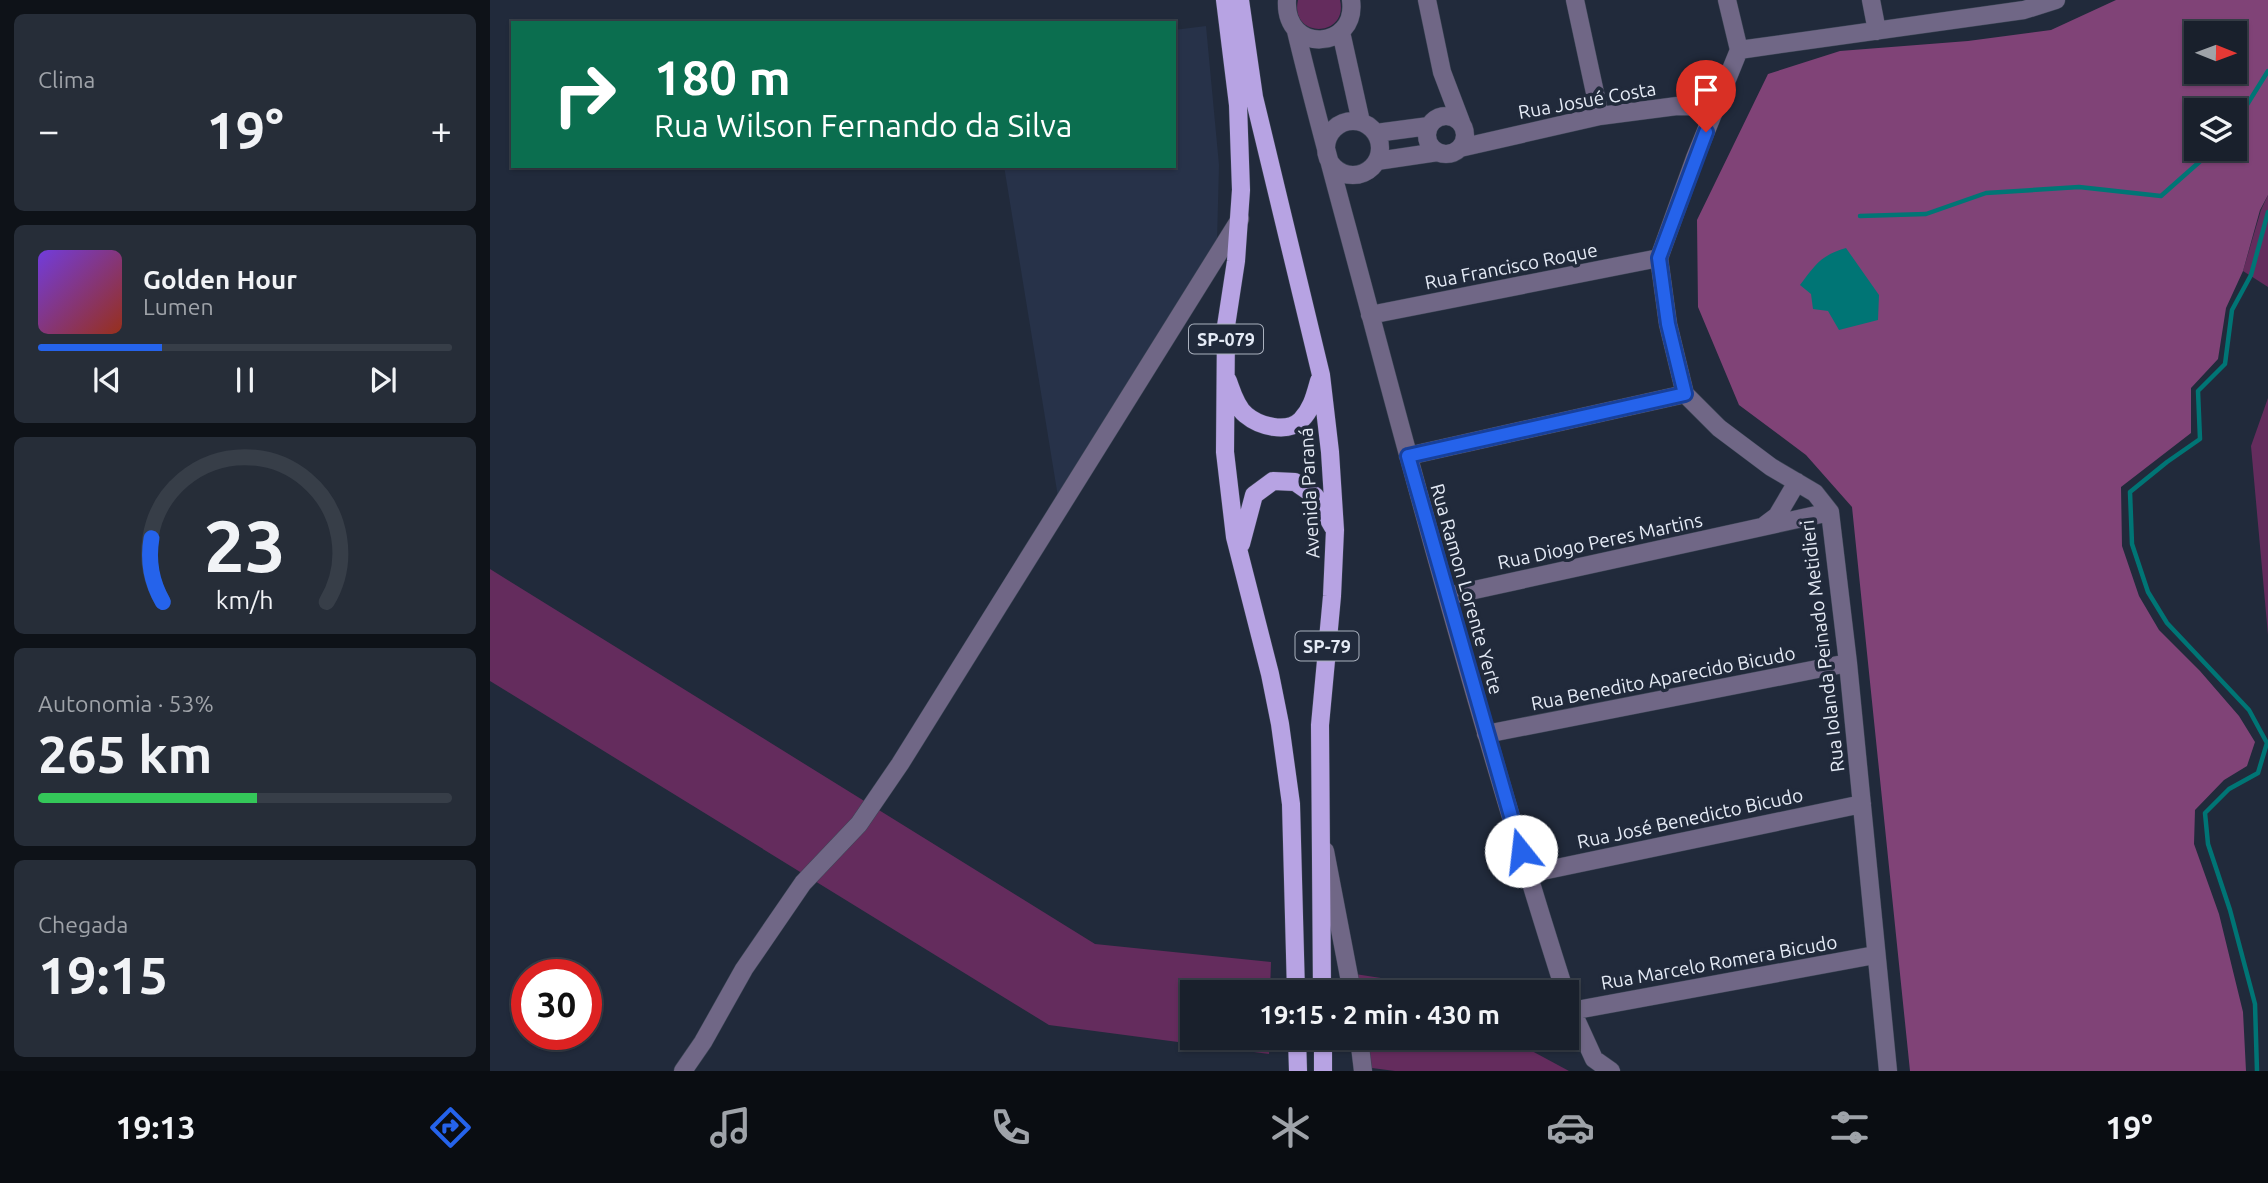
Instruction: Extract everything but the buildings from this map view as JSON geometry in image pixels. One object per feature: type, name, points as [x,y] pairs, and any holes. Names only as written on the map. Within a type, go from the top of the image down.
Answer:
[{"type":"main road","name":"SP-079","points":[[1226,0],[1238,105],[1240,219],[1226,326],[1225,452],[1238,555],[1270,674],[1291,804],[1296,980]]},
{"type":"main road","name":"Avenida Paraná","points":[[1240,0],[1254,97],[1321,375],[1330,453],[1335,530],[1320,725],[1322,980]]},
{"type":"main road","points":[[1225,371],[1233,395],[1244,414],[1261,425],[1281,428],[1299,423],[1311,408],[1321,375]]},
{"type":"main road","points":[[1238,555],[1254,495],[1273,481],[1295,482],[1315,496],[1335,530]]},
{"type":"main road","points":[[1297,1050],[1298,1071]]},
{"type":"main road","points":[[1322,1050],[1323,1071]]},
{"type":"street","name":"Rua Ramon Lorente Yerte","points":[[1287,0],[1286,11],[1296,31],[1326,153],[1447,596],[1486,734],[1562,980]]},
{"type":"street","points":[[1296,31],[1313,40],[1332,38],[1340,32],[1351,14],[1351,0]]},
{"type":"street","points":[[1377,161],[1380,147],[1376,133],[1361,122],[1342,122],[1328,135],[1326,153],[1332,166],[1345,174],[1363,173],[1377,161],[1438,152],[1450,154],[1462,133],[1442,72],[1427,0]]},
{"type":"street","points":[[1575,0],[1600,116]]},
{"type":"street","points":[[1408,456],[1685,394],[1668,324],[1659,258],[1739,50],[1727,0]]},
{"type":"street","points":[[1871,0],[1877,31]]},
{"type":"street","points":[[1739,50],[1877,31],[2056,0]]},
{"type":"street","points":[[1340,32],[1361,122]]},
{"type":"street","points":[[1438,152],[1427,138],[1434,122],[1442,72]]},
{"type":"street","name":"Rua Josué Costa","points":[[1462,133],[1508,136],[1600,116],[1677,106],[1716,107]]},
{"type":"street","points":[[1376,133],[1451,116],[1462,133]]},
{"type":"street","points":[[682,1071],[703,1042],[744,969],[803,883],[859,824],[900,764],[1240,219]]},
{"type":"street","name":"Rua Francisco Roque","points":[[1370,315],[1659,258]]},
{"type":"street","name":"Rua Iolanda Peinado Metidieri","points":[[1685,394],[1719,428],[1771,467],[1815,493],[1830,512],[1848,663],[1888,1071]]},
{"type":"street","points":[[1771,467],[1782,480],[1786,502]]},
{"type":"street","points":[[1762,527],[1777,516],[1797,482]]},
{"type":"street","name":"Rua Diogo Peres Martins","points":[[1447,596],[1830,512]]},
{"type":"street","name":"Rua Benedito Aparecido Bicudo","points":[[1486,734],[1848,663]]},
{"type":"street","name":"Rua José Benedicto Bicudo","points":[[1528,874],[1862,804]]},
{"type":"street","points":[[1321,830],[1350,980]]},
{"type":"street","name":"Rua Marcelo Romera Bicudo","points":[[1579,997],[1875,955]]},
{"type":"street","name":"Rua Ramon Lorente Yerte","points":[[1579,1024],[1594,1059],[1611,1071]]},
{"type":"street","points":[[1360,1050],[1363,1071]]},
{"type":"shaded area","points":[[1298,0],[1340,0],[1340,13],[1336,22],[1328,27],[1310,27],[1302,22],[1298,13]]},
{"type":"shaded area","points":[[2116,0],[2268,0],[2268,195],[2260,210],[2243,271],[2226,308],[2218,359],[2191,388],[2191,433],[2121,487],[2122,546],[2139,596],[2159,630],[2239,716],[2255,742],[2247,766],[2224,780],[2195,810],[2194,844],[2219,914],[2243,1012],[2246,1071],[1910,1071],[1852,507],[1806,455],[1739,405],[1698,307],[1697,220],[1768,74],[1840,51],[1968,41],[2051,30]]},
{"type":"shaded area","points":[[1206,26],[1219,165],[1217,242],[1058,497],[1004,168],[1176,168],[1176,30]]},
{"type":"shaded area","points":[[2268,195],[2268,287],[2243,271]]},
{"type":"shaded area","points":[[1846,248],[1879,295],[1878,320],[1839,330],[1828,311],[1813,309],[1811,294],[1800,285],[1819,262]]},
{"type":"shaded area","points":[[2268,398],[2268,635],[2251,446]]},
{"type":"shaded area","points":[[490,569],[1095,944],[1271,962],[1270,980],[1180,980],[1180,1042],[1049,1025],[490,681]]},
{"type":"shaded area","points":[[1355,974],[1394,980],[1356,980]]},
{"type":"shaded area","points":[[1239,1050],[1269,1050],[1269,1054]]},
{"type":"shaded area","points":[[1368,1050],[1530,1050],[1569,1071],[1395,1071],[1372,1068]]},
{"type":"waterway","points":[[2247,105],[2268,71]]},
{"type":"waterway","points":[[1860,216],[1926,214],[1986,193],[2079,187],[2161,196],[2200,161]]},
{"type":"waterway","points":[[2257,1071],[2255,1004],[2230,910],[2208,844],[2205,813],[2229,789],[2258,773],[2267,743],[2249,710],[2167,623],[2148,592],[2132,544],[2130,492],[2200,439],[2198,391],[2225,364],[2232,310],[2251,275],[2268,212]]},
{"type":"route","points":[[1521,851],[1408,456],[1685,394],[1668,324],[1659,258],[1706,132]]}]
